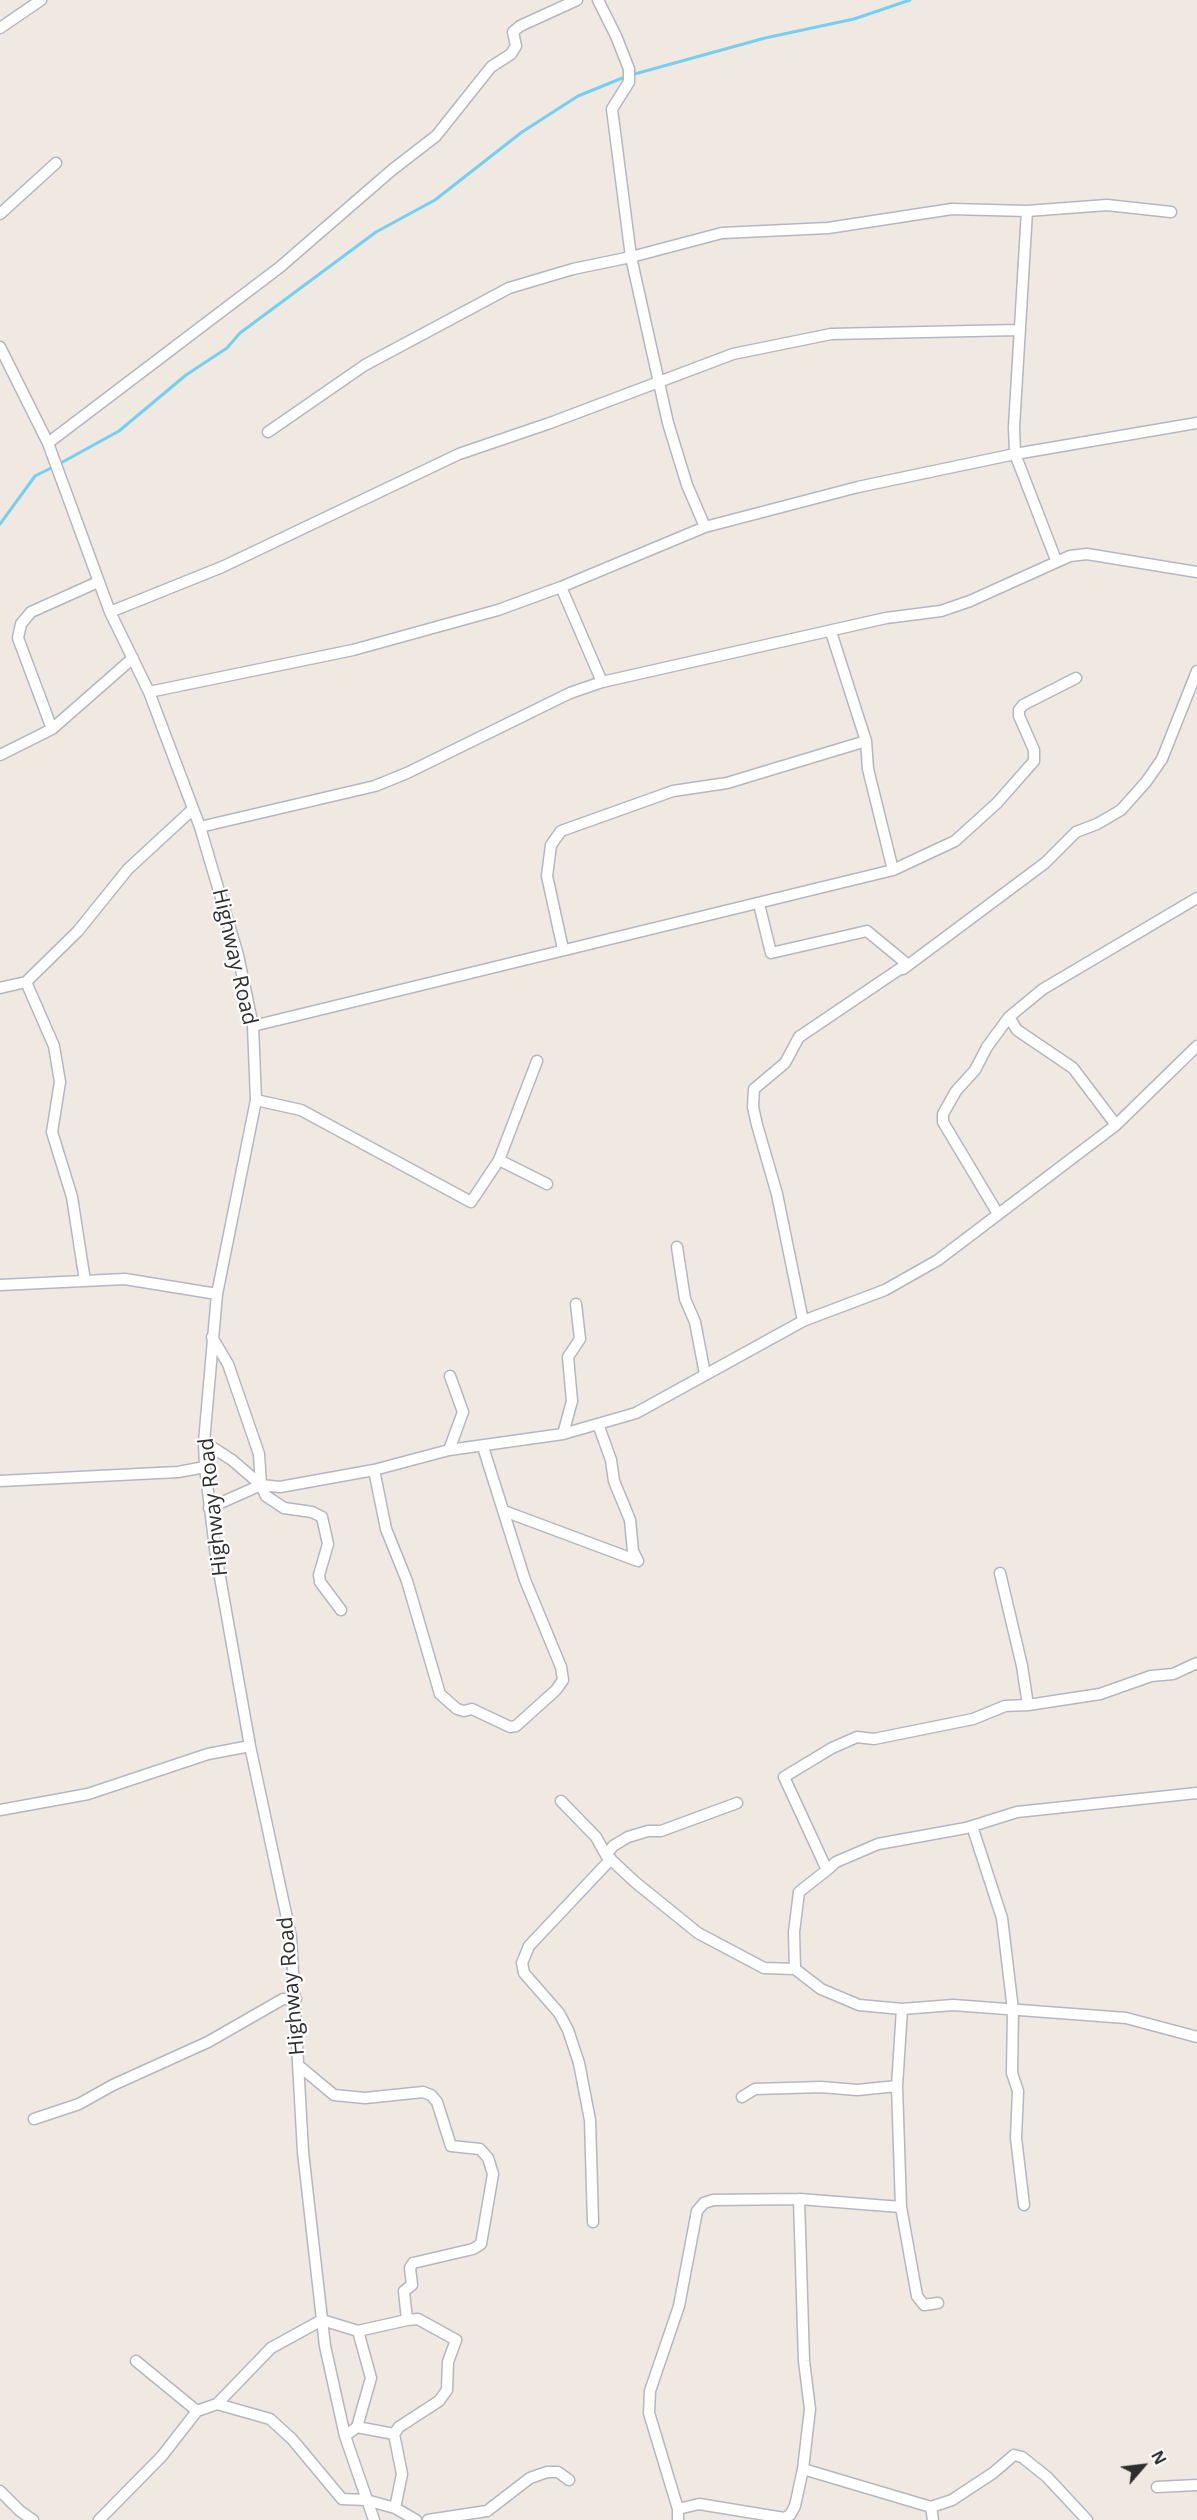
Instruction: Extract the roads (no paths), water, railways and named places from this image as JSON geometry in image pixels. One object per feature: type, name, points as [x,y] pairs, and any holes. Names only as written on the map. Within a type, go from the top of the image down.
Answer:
[{"type":"street","points":[[0,28],[41,0]]},
{"type":"street","points":[[49,445],[280,267],[392,170],[436,136],[491,67],[512,54],[516,46],[513,32],[520,26],[577,0]]},
{"type":"street","points":[[598,0],[630,69],[629,82],[612,109],[632,257],[668,423],[687,485],[705,527]]},
{"type":"street","points":[[0,214],[56,163]]},
{"type":"street","points":[[268,432],[365,365],[509,288],[573,268],[632,257],[722,233],[828,228],[952,209],[1027,211],[1107,205],[1171,212]]},
{"type":"street","points":[[1027,211],[1018,330],[1015,454],[1056,561]]},
{"type":"street","points":[[110,612],[222,567],[459,454],[733,354],[831,334],[1018,330]]},
{"type":"street","name":"Highway Road","points":[[0,347],[49,445],[60,482],[110,612],[149,692],[200,827],[238,955],[253,1026],[256,1100],[217,1294],[204,1442],[205,1467],[209,1508],[250,1746],[291,1937],[303,2152],[322,2320],[345,2436],[374,2520]]},
{"type":"street","points":[[149,692],[353,650],[498,610],[561,587],[705,527],[858,487],[1015,454],[1197,423]]},
{"type":"street","points":[[200,827],[375,786],[407,773],[570,693],[602,682],[718,654],[831,632],[886,618],[941,611],[970,602],[1056,561],[1087,554],[1167,565],[1197,572]]},
{"type":"street","points":[[52,729],[18,638],[21,624],[31,612],[99,582]]},
{"type":"street","points":[[561,587],[602,682]]},
{"type":"street","points":[[831,632],[866,741],[868,769],[893,870]]},
{"type":"street","points":[[0,755],[52,729],[133,658]]},
{"type":"street","points":[[795,1045],[884,987],[912,962],[1045,863],[1076,832],[1097,824],[1121,810],[1146,782],[1162,759],[1197,671]]},
{"type":"street","points":[[253,1026],[893,870],[954,841],[997,803],[1034,762],[1034,750],[1019,716],[1019,710],[1023,705],[1076,678]]},
{"type":"street","points":[[563,949],[547,876],[551,845],[561,831],[673,791],[727,783],[866,741]]},
{"type":"street","points":[[0,988],[26,982],[78,931],[128,869],[193,809]]},
{"type":"street","points":[[998,1214],[942,1122],[943,1114],[956,1090],[975,1070],[987,1047],[1009,1017],[1043,989],[1197,898]]},
{"type":"street","points":[[759,904],[771,953],[867,931],[907,964],[799,1037],[785,1063],[754,1089],[753,1107],[777,1194],[803,1321]]},
{"type":"street","points":[[26,982],[54,1046],[60,1082],[52,1132],[72,1197],[85,1281]]},
{"type":"street","points":[[1009,1017],[1017,1030],[1072,1068],[1116,1125]]},
{"type":"street","points":[[209,1508],[261,1485],[280,1486],[374,1470],[449,1450],[563,1434],[636,1413],[803,1321],[885,1290],[938,1260],[1116,1125],[1197,1046]]},
{"type":"street","points":[[256,1100],[301,1110],[467,1201],[475,1200],[499,1160],[537,1061]]},
{"type":"street","points":[[499,1160],[547,1184]]},
{"type":"street","points":[[677,1247],[685,1299],[695,1322],[705,1374]]},
{"type":"street","points":[[0,1285],[124,1279],[217,1294]]},
{"type":"street","points":[[563,1434],[572,1401],[568,1357],[580,1339],[576,1304]]},
{"type":"street","points":[[212,1337],[228,1364],[259,1454],[261,1485],[266,1496],[275,1505],[312,1512],[322,1517],[328,1544],[319,1575],[320,1582],[342,1610]]},
{"type":"street","points":[[449,1450],[463,1412],[450,1376]]},
{"type":"street","points":[[504,1511],[638,1561],[633,1551],[630,1520],[614,1481],[611,1460],[598,1424]]},
{"type":"street","points":[[204,1442],[232,1460],[261,1485]]},
{"type":"street","points":[[374,1470],[386,1528],[407,1581],[440,1694],[457,1709],[464,1712],[472,1709],[510,1727],[520,1723],[556,1690],[562,1680],[561,1667],[525,1581],[483,1447]]},
{"type":"street","points":[[0,1481],[178,1472],[205,1467]]},
{"type":"street","points":[[1000,1573],[1022,1666],[1028,1705]]},
{"type":"street","points":[[827,1870],[784,1777],[806,1763],[856,1737],[874,1739],[973,1719],[1005,1706],[1028,1705],[1100,1694],[1151,1676],[1173,1674],[1197,1663]]},
{"type":"street","points":[[0,1810],[14,1810],[88,1794],[208,1754],[250,1746]]},
{"type":"street","points":[[795,1969],[794,1932],[799,1892],[836,1862],[878,1844],[972,1826],[1017,1812],[1197,1793]]},
{"type":"street","points":[[561,1801],[596,1837],[609,1857],[664,1907],[698,1933],[764,1968],[795,1969],[821,1989],[858,2005],[902,2009],[953,2005],[1126,2018],[1197,2037]]},
{"type":"street","points":[[593,2222],[590,2120],[579,2063],[568,2030],[559,2013],[524,1972],[522,1963],[529,1946],[609,1857],[613,1846],[628,1837],[648,1831],[661,1831],[737,1803]]},
{"type":"street","points":[[972,1826],[1002,1918],[1013,2010],[1012,2073],[1018,2091],[1016,2138],[1024,2205]]},
{"type":"street","points":[[34,2119],[79,2104],[113,2085],[208,2042],[283,1999],[296,1999]]},
{"type":"street","points":[[902,2009],[897,2086],[901,2206],[917,2296],[924,2305],[938,2303]]},
{"type":"street","points":[[298,2065],[334,2095],[364,2098],[423,2092],[437,2102],[451,2146],[480,2149],[488,2158],[493,2174],[481,2244],[473,2249],[417,2260],[413,2263],[410,2268],[412,2285],[404,2291],[407,2320]]},
{"type":"street","points":[[742,2097],[747,2091],[755,2089],[821,2087],[858,2090],[897,2086]]},
{"type":"street","points":[[799,2199],[804,2361],[810,2409],[803,2469],[795,2506],[790,2515],[784,2518],[699,2504],[678,2514],[648,2413],[650,2391],[679,2306],[697,2211],[704,2203],[713,2200],[799,2199],[901,2206]]},
{"type":"street","points":[[99,2520],[162,2456],[197,2411],[218,2404],[271,2348],[322,2320],[358,2331],[418,2319],[456,2340],[448,2362],[447,2391],[439,2400],[399,2427],[394,2434],[402,2474],[395,2508]]},
{"type":"street","points":[[345,2436],[357,2427],[371,2378],[358,2331]]},
{"type":"street","points":[[136,2361],[197,2411]]},
{"type":"street","points":[[218,2404],[270,2419],[292,2439],[342,2499],[366,2500],[395,2508],[416,2520]]},
{"type":"street","points":[[357,2427],[394,2434]]},
{"type":"street","points":[[803,2469],[932,2507],[952,2500],[993,2473],[1014,2455],[1022,2457],[1047,2477],[1087,2520]]},
{"type":"street","points":[[428,2520],[487,2511],[530,2478],[547,2472],[558,2472],[569,2480]]},
{"type":"street","points":[[1157,2487],[1197,2485]]},
{"type":"street","points":[[0,2491],[20,2511],[33,2520]]},
{"type":"street","points":[[932,2507],[933,2520]]},
{"type":"waterway","points":[[631,75],[765,38],[854,19],[910,0]]},
{"type":"waterway","points":[[59,464],[119,431],[186,375],[227,348],[240,333],[376,232],[435,200],[522,132],[578,96],[625,77]]},
{"type":"waterway","points":[[0,524],[35,476],[53,467]]}]
